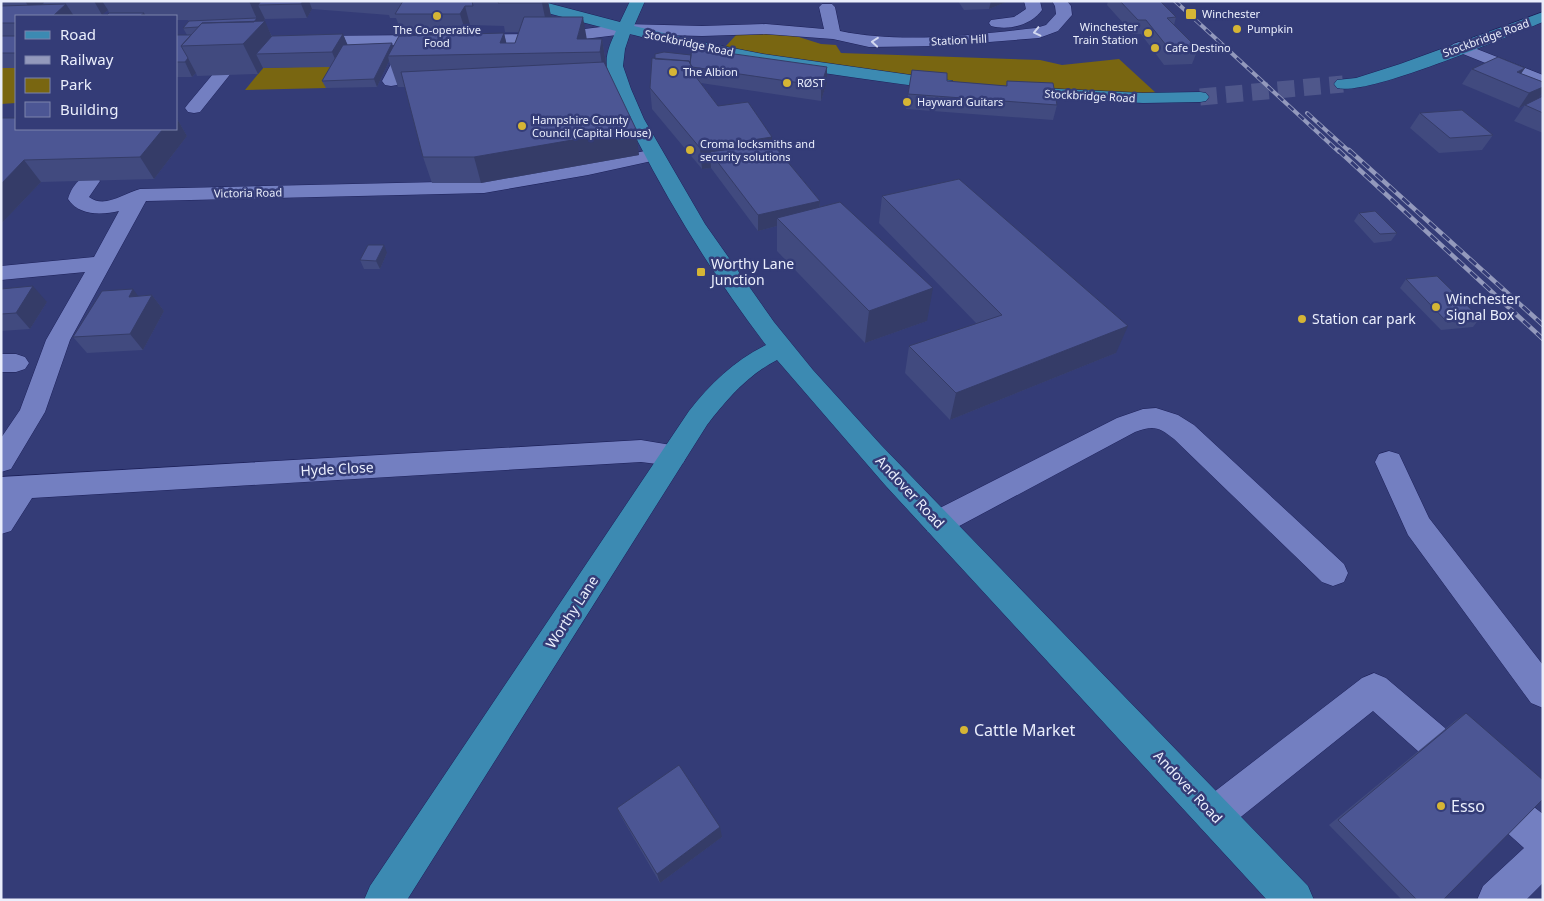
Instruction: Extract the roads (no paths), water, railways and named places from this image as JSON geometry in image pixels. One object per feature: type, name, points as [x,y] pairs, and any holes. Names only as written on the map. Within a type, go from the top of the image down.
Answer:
[{"type":"main road","name":"Stockbridge Road","points":[[518,1],[568,12],[625,29],[778,62],[963,87]]},
{"type":"main road","name":"Andover Road","points":[[638,1],[616,54],[615,67],[623,91],[654,155],[683,207],[746,301],[803,375],[938,523],[1294,900]]},
{"type":"main road","name":"Stockbridge Road","points":[[1343,84],[1358,82],[1406,68],[1458,47],[1543,17]]},
{"type":"main road","name":"Stockbridge Road","points":[[1002,90],[1143,98],[1200,97]]},
{"type":"main road","name":"Worthy Lane","points":[[384,900],[715,396],[756,360],[782,348]]},
{"type":"street","name":"Station Hill","points":[[946,25],[999,23],[1023,19],[1030,16],[1034,10],[1032,1]]},
{"type":"street","name":"Station Hill","points":[[297,42],[544,39],[625,29],[702,31],[766,28],[833,34],[869,42],[887,43],[1020,36],[1052,28],[1059,22],[1064,15],[1063,6],[1059,1]]},
{"type":"street","points":[[828,7],[833,34]]},
{"type":"street","name":"Station Hill","points":[[833,34],[868,28],[926,26]]},
{"type":"street","points":[[391,81],[412,40]]},
{"type":"street","points":[[194,108],[253,42],[230,42]]},
{"type":"street","points":[[1458,47],[1543,81]]},
{"type":"street","name":"Victoria Road","points":[[140,195],[484,187],[588,169],[654,155]]},
{"type":"street","points":[[90,181],[80,192],[78,200],[84,205],[102,207],[125,204],[140,195]]},
{"type":"street","points":[[1,462],[32,412],[58,340],[140,195]]},
{"type":"street","points":[[1,273],[102,263]]},
{"type":"street","points":[[938,523],[1126,425],[1146,417],[1158,417],[1173,423],[1184,432],[1333,573]]},
{"type":"street","name":"Hyde Close","points":[[12,488],[641,451],[674,456]]},
{"type":"street","points":[[1388,462],[1418,526],[1543,692]]},
{"type":"street","points":[[1,522],[12,488]]},
{"type":"street","points":[[1214,815],[1374,689],[1432,740]]},
{"type":"street","points":[[1497,900],[1543,856]]},
{"type":"tunnel","points":[[1200,97],[1343,84]]},
{"type":"railway","points":[[1175,1],[1339,152]]},
{"type":"railway","points":[[1307,113],[1350,152]]},
{"type":"railway","points":[[1338,150],[1543,339]]},
{"type":"railway","points":[[1349,150],[1543,325]]},
{"type":"place","name":"Winchester","points":[[1191,14]]},
{"type":"place","name":"The Co-operative Food","points":[[437,16]]},
{"type":"place","name":"Pumpkin","points":[[1237,29]]},
{"type":"place","name":"Winchester Train Station","points":[[1148,33]]},
{"type":"place","name":"Cafe Destino","points":[[1155,48]]},
{"type":"place","name":"The Albion","points":[[673,72]]},
{"type":"place","name":"RØST","points":[[787,83]]},
{"type":"place","name":"Hayward Guitars","points":[[907,102]]},
{"type":"place","name":"Hampshire County Council (Capital House)","points":[[522,126]]},
{"type":"place","name":"Croma locksmiths and security solutions","points":[[690,150]]},
{"type":"place","name":"Worthy Lane Junction","points":[[701,272]]},
{"type":"place","name":"Winchester Signal Box","points":[[1436,307]]},
{"type":"place","name":"Station car park","points":[[1302,319]]},
{"type":"place","name":"Cattle Market","points":[[964,730]]},
{"type":"place","name":"Esso","points":[[1441,806]]}]
